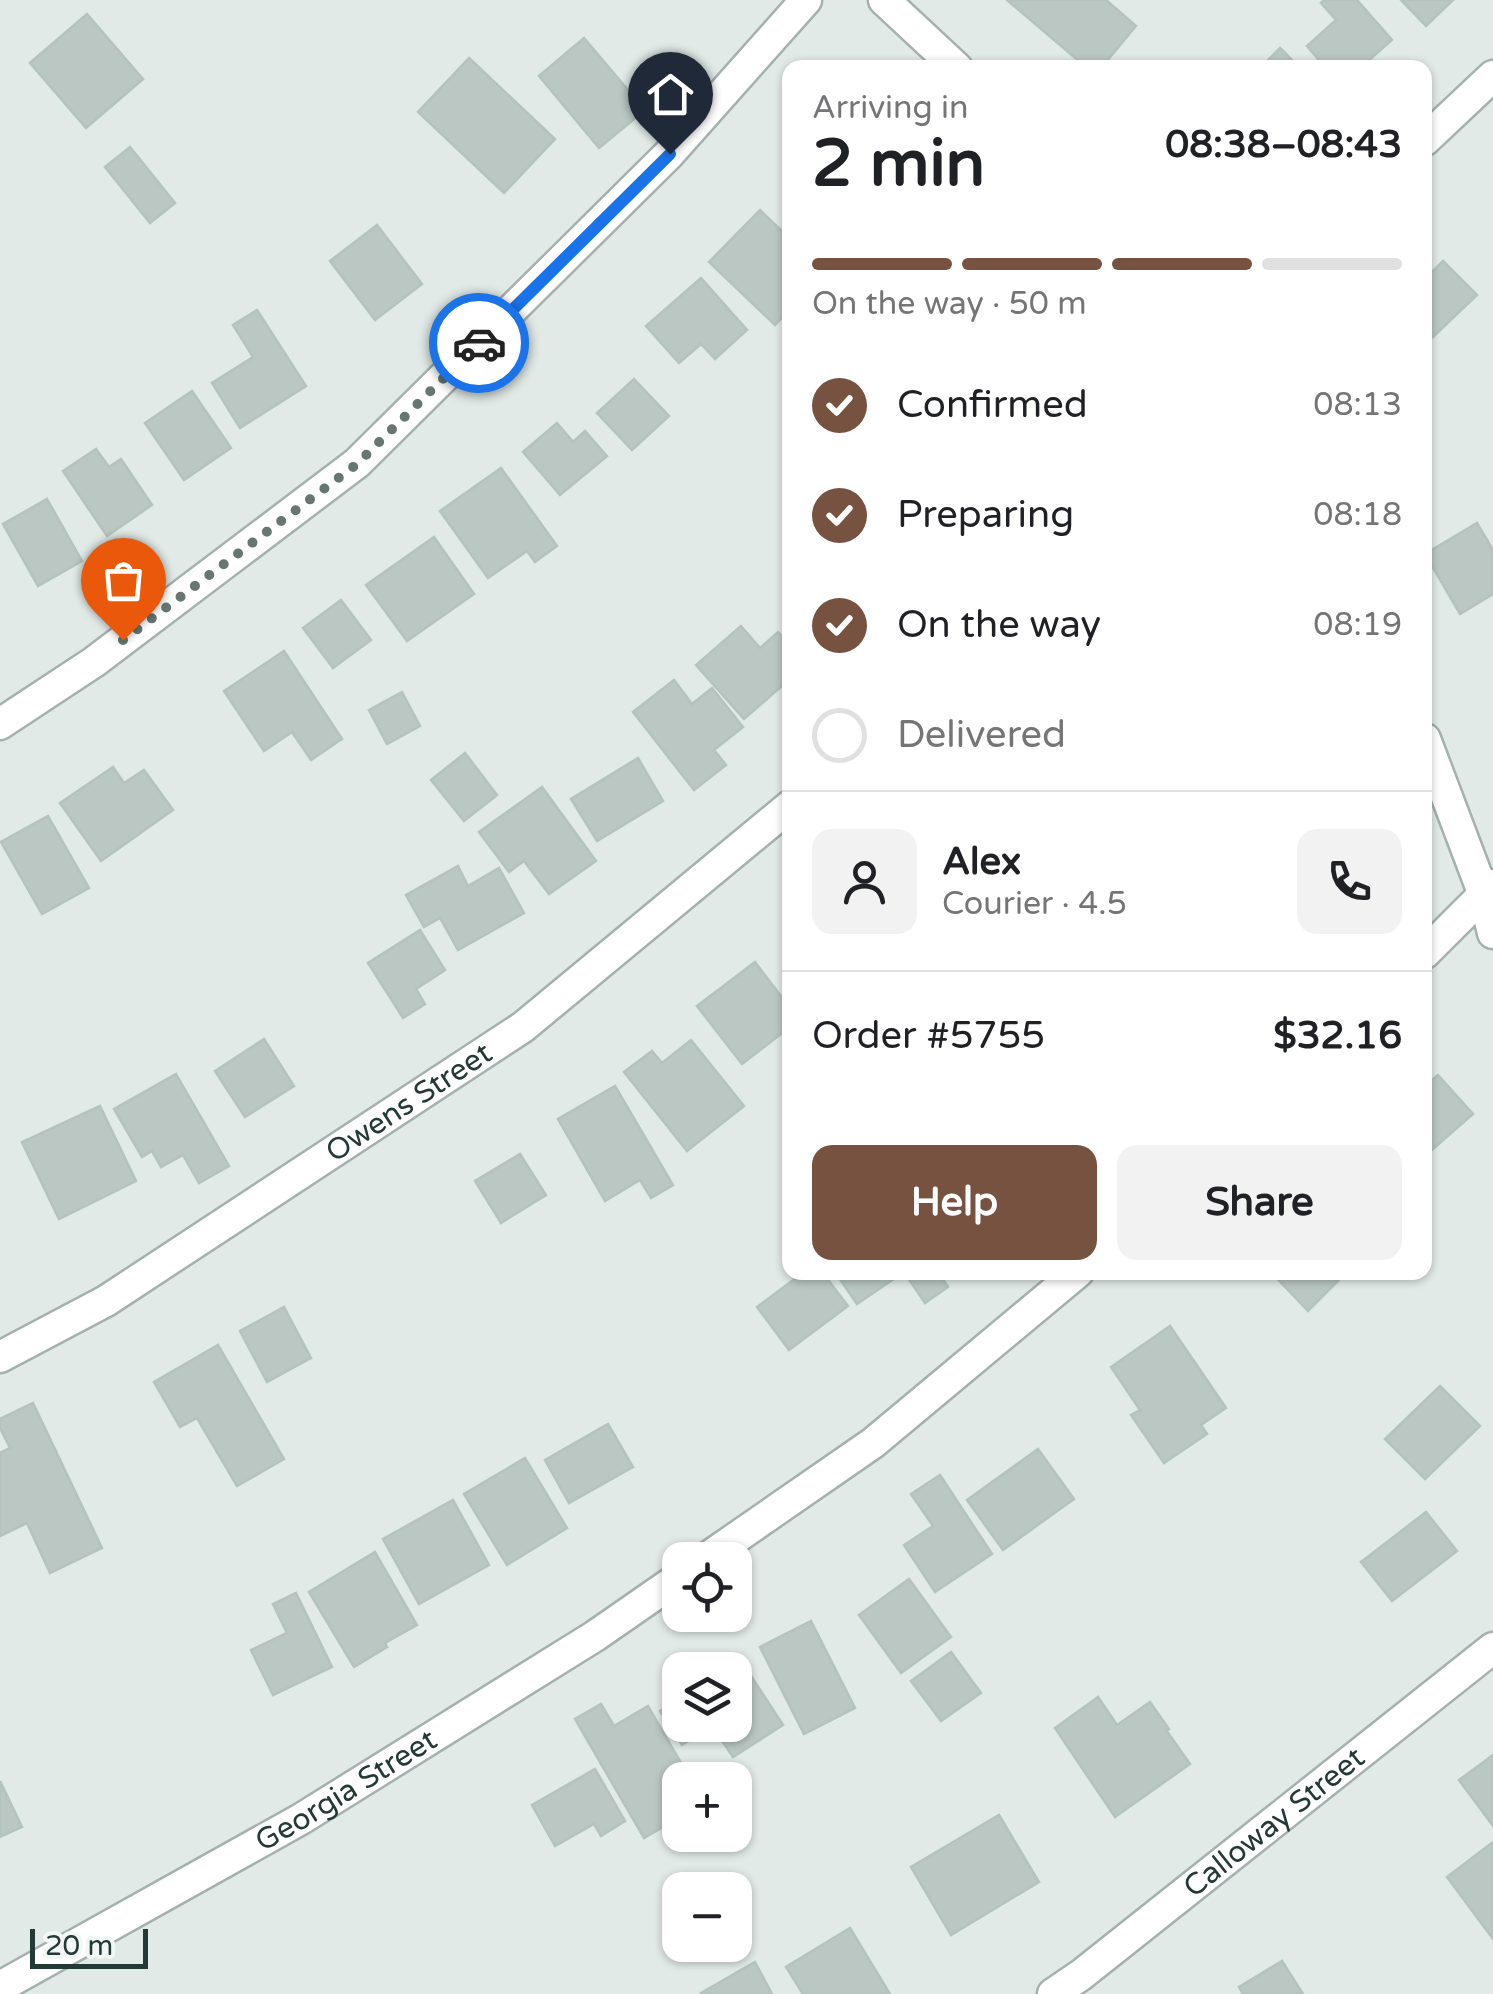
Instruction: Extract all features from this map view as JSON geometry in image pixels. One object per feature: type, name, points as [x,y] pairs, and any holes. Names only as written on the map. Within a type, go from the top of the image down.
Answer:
[{"type":"street","points":[[0,724],[94,662],[357,464],[670,154],[806,0]]},
{"type":"street","points":[[884,0],[948,60]]},
{"type":"street","points":[[1432,133],[1493,76]]},
{"type":"street","points":[[1432,756],[1489,890],[1493,933]]},
{"type":"street","name":"Owens Street","points":[[0,1356],[106,1301],[523,1027],[782,813]]},
{"type":"street","points":[[1432,945],[1489,890]]},
{"type":"street","points":[[730,1542],[873,1443],[1068,1280]]},
{"type":"street","name":"Georgia Street","points":[[0,1987],[300,1818],[595,1636],[662,1589]]},
{"type":"street","name":"Calloway Street","points":[[1053,1994],[1493,1648]]},
{"type":"building","points":[[1007,0],[1106,0],[1136,26],[1108,60],[1078,60]]},
{"type":"building","points":[[1357,0],[1392,40],[1369,60],[1319,60],[1307,46],[1336,20],[1321,3]]},
{"type":"building","points":[[1401,0],[1453,0],[1426,26]]},
{"type":"building","points":[[87,14],[143,79],[86,128],[30,63]]},
{"type":"building","points":[[584,38],[645,110],[599,148],[539,76]]},
{"type":"building","points":[[1280,48],[1292,60],[1268,60]]},
{"type":"building","points":[[469,58],[555,139],[504,193],[418,112]]},
{"type":"building","points":[[130,147],[175,203],[150,223],[105,167]]},
{"type":"building","points":[[760,210],[782,231],[782,318],[775,325],[709,262]]},
{"type":"building","points":[[377,225],[422,284],[375,320],[330,261]]},
{"type":"building","points":[[1443,261],[1477,295],[1433,337],[1432,336],[1432,272]]},
{"type":"building","points":[[701,278],[747,330],[715,359],[701,344],[679,363],[646,326]]},
{"type":"building","points":[[257,310],[306,386],[240,428],[212,383],[253,357],[233,325]]},
{"type":"building","points":[[634,379],[669,416],[632,450],[597,413]]},
{"type":"building","points":[[192,391],[231,448],[184,480],[145,423]]},
{"type":"building","points":[[557,423],[573,442],[585,431],[607,456],[560,495],[523,452]]},
{"type":"building","points":[[96,449],[109,467],[121,459],[152,505],[107,536],[63,471]]},
{"type":"building","points":[[501,468],[557,546],[535,562],[527,551],[488,578],[440,511]]},
{"type":"building","points":[[47,499],[82,561],[38,586],[3,524]]},
{"type":"building","points":[[1477,523],[1493,550],[1493,594],[1460,614],[1432,566],[1432,550]]},
{"type":"building","points":[[434,537],[474,594],[407,641],[366,585]]},
{"type":"building","points":[[341,600],[371,640],[333,668],[303,628]]},
{"type":"building","points":[[741,626],[760,648],[778,632],[782,637],[782,686],[744,719],[696,665]]},
{"type":"building","points":[[284,651],[342,739],[311,760],[292,732],[264,751],[224,691]]},
{"type":"building","points":[[674,680],[692,704],[712,688],[743,727],[714,750],[726,765],[694,790],[633,712]]},
{"type":"building","points":[[402,692],[420,726],[387,744],[369,710]]},
{"type":"building","points":[[465,753],[497,795],[464,821],[431,780]]},
{"type":"building","points":[[638,758],[663,801],[597,841],[571,799]]},
{"type":"building","points":[[113,767],[124,783],[144,770],[173,810],[101,861],[60,803]]},
{"type":"building","points":[[542,787],[596,861],[549,894],[524,861],[509,872],[479,832]]},
{"type":"building","points":[[48,816],[89,888],[42,914],[1,842]]},
{"type":"building","points":[[458,866],[468,886],[499,868],[524,913],[458,950],[440,918],[424,927],[406,895]]},
{"type":"building","points":[[420,930],[445,970],[416,989],[425,1004],[403,1018],[368,963]]},
{"type":"building","points":[[755,962],[782,997],[782,1033],[742,1064],[697,1006]]},
{"type":"building","points":[[264,1039],[294,1086],[245,1117],[215,1071]]},
{"type":"building","points":[[691,1040],[744,1106],[687,1151],[624,1072],[652,1051],[662,1063]]},
{"type":"building","points":[[176,1074],[229,1166],[199,1183],[183,1155],[161,1167],[152,1151],[142,1157],[114,1109]]},
{"type":"building","points":[[1438,1075],[1473,1114],[1432,1150],[1432,1080]]},
{"type":"building","points":[[615,1086],[673,1185],[651,1198],[640,1180],[605,1201],[558,1119]]},
{"type":"building","points":[[100,1106],[136,1181],[59,1219],[22,1142]]},
{"type":"building","points":[[520,1154],[546,1195],[501,1223],[475,1181]]},
{"type":"building","points":[[793,1280],[828,1280],[848,1306],[789,1350],[757,1307]]},
{"type":"building","points":[[840,1280],[892,1280],[857,1304]]},
{"type":"building","points":[[909,1280],[943,1280],[948,1287],[925,1303]]},
{"type":"building","points":[[1279,1280],[1339,1280],[1308,1311]]},
{"type":"building","points":[[284,1307],[311,1358],[267,1382],[240,1331]]},
{"type":"building","points":[[1170,1326],[1226,1408],[1201,1425],[1207,1434],[1164,1463],[1131,1415],[1140,1410],[1111,1367]]},
{"type":"building","points":[[218,1345],[284,1459],[237,1486],[197,1418],[180,1427],[154,1382]]},
{"type":"building","points":[[1440,1386],[1480,1426],[1425,1479],[1385,1439]]},
{"type":"building","points":[[33,1403],[102,1548],[50,1573],[27,1523],[0,1536],[0,1453],[10,1448],[0,1419]]},
{"type":"building","points":[[608,1424],[633,1467],[569,1503],[545,1460]]},
{"type":"building","points":[[1038,1449],[1074,1499],[1003,1550],[967,1500]]},
{"type":"building","points":[[525,1458],[567,1528],[507,1565],[464,1494]]},
{"type":"building","points":[[940,1475],[992,1554],[935,1592],[904,1545],[933,1526],[911,1494]]},
{"type":"building","points":[[453,1500],[489,1565],[419,1604],[383,1539]]},
{"type":"building","points":[[1426,1512],[1457,1551],[1392,1601],[1361,1562]]},
{"type":"building","points":[[375,1552],[417,1625],[354,1667],[309,1592]]},
{"type":"building","points":[[909,1579],[951,1637],[901,1673],[859,1615]]},
{"type":"building","points":[[296,1593],[332,1667],[273,1695],[251,1650],[287,1633],[273,1604]]},
{"type":"building","points":[[811,1621],[855,1708],[804,1734],[760,1647]]},
{"type":"building","points":[[951,1652],[981,1693],[941,1721],[911,1681]]},
{"type":"building","points":[[752,1677],[783,1725],[733,1757],[723,1742],[752,1742]]},
{"type":"building","points":[[1098,1697],[1117,1725],[1150,1702],[1190,1764],[1115,1817],[1055,1728]]},
{"type":"building","points":[[601,1704],[614,1726],[648,1706],[662,1730],[662,1742],[669,1742],[681,1762],[662,1762],[662,1828],[644,1838],[575,1719]]},
{"type":"building","points":[[1493,1755],[1493,1826],[1459,1780]]},
{"type":"building","points":[[595,1769],[625,1821],[601,1836],[594,1824],[555,1846],[532,1805]]},
{"type":"building","points":[[0,1781],[22,1827],[0,1837]]},
{"type":"building","points":[[999,1815],[1039,1882],[951,1935],[911,1867]]},
{"type":"building","points":[[1493,1842],[1493,1939],[1447,1877]]},
{"type":"building","points":[[850,1928],[890,1994],[803,1994],[786,1967]]},
{"type":"building","points":[[1282,1961],[1303,1994],[1243,1994],[1239,1987]]},
{"type":"building","points":[[755,1962],[772,1994],[701,1993]]},
{"type":"way so far","points":[[123,640],[357,464],[479,343]]},
{"type":"route","points":[[479,343],[670,154]]}]
